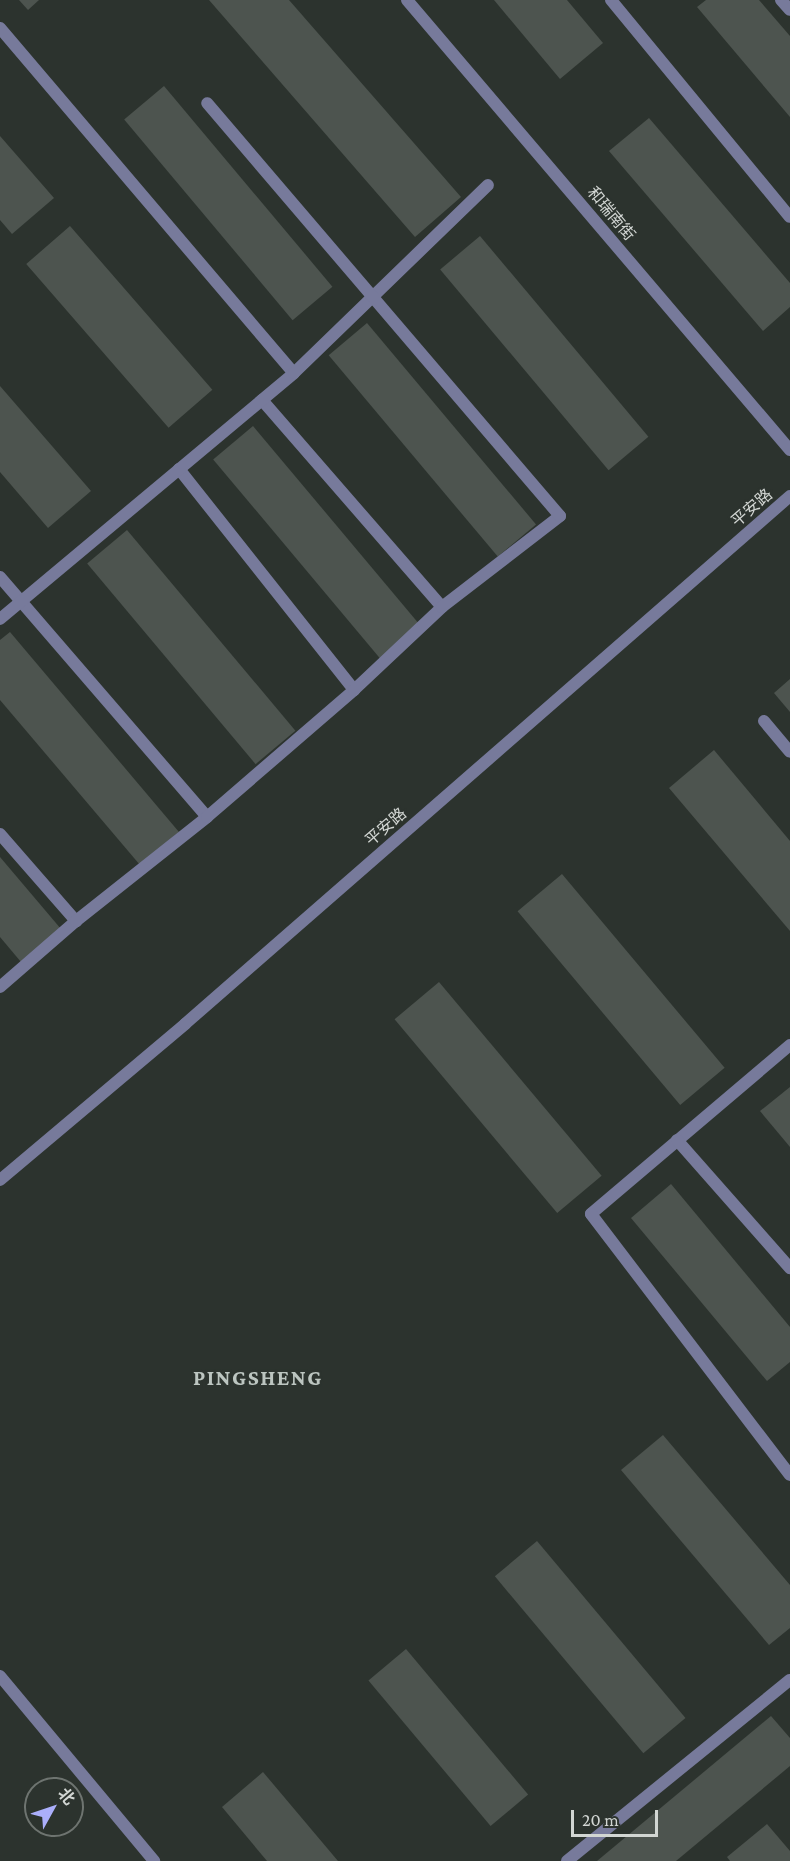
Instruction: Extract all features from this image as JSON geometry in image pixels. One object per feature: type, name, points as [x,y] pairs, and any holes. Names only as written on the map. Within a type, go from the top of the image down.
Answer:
[{"type":"street","name":"和瑞南街","points":[[407,0],[790,450]]},
{"type":"street","points":[[611,0],[790,217]]},
{"type":"street","points":[[781,0],[790,10]]},
{"type":"street","points":[[0,28],[294,373]]},
{"type":"street","points":[[0,987],[76,921],[207,817],[354,690],[442,607],[560,516],[207,104]]},
{"type":"street","points":[[0,619],[294,373],[488,185]]},
{"type":"street","points":[[262,400],[442,607]]},
{"type":"street","points":[[179,469],[354,690]]},
{"type":"street","name":"平安路","points":[[0,1180],[185,1024],[790,496]]},
{"type":"street","points":[[0,577],[207,817]]},
{"type":"street","points":[[764,721],[790,752]]},
{"type":"street","points":[[0,834],[76,921]]},
{"type":"street","points":[[790,1045],[591,1214],[790,1475]]},
{"type":"street","points":[[677,1140],[790,1268]]},
{"type":"street","points":[[0,1676],[154,1861]]},
{"type":"street","points":[[567,1861],[790,1680]]},
{"type":"building","points":[[19,0],[39,0],[28,10]]},
{"type":"building","points":[[209,0],[289,0],[461,197],[415,237]]},
{"type":"building","points":[[494,0],[567,0],[603,43],[560,79]]},
{"type":"building","points":[[706,0],[759,0],[790,36],[790,117],[697,7]]},
{"type":"building","points":[[164,86],[332,287],[293,320],[124,119]]},
{"type":"building","points":[[649,118],[790,283],[790,307],[763,331],[609,151]]},
{"type":"building","points":[[0,136],[54,198],[12,234],[0,220]]},
{"type":"building","points":[[70,226],[212,390],[169,428],[26,264]]},
{"type":"building","points":[[480,236],[648,437],[609,470],[440,269]]},
{"type":"building","points":[[367,323],[536,524],[498,557],[329,355]]},
{"type":"building","points":[[0,386],[91,491],[48,528],[0,472]]},
{"type":"building","points":[[253,426],[421,627],[382,660],[213,459]]},
{"type":"building","points":[[127,530],[295,731],[256,764],[87,563]]},
{"type":"building","points":[[10,632],[179,832],[140,865],[0,700],[0,640]]},
{"type":"building","points":[[790,679],[790,712],[774,693]]},
{"type":"building","points":[[714,750],[790,841],[790,931],[669,788]]},
{"type":"building","points":[[0,857],[61,929],[21,962],[0,937]]},
{"type":"building","points":[[562,874],[725,1068],[680,1105],[518,911]]},
{"type":"building","points":[[439,982],[602,1176],[557,1213],[395,1019]]},
{"type":"building","points":[[790,1087],[790,1147],[760,1111]]},
{"type":"building","points":[[671,1184],[790,1327],[790,1362],[767,1381],[631,1218]]},
{"type":"building","points":[[663,1435],[790,1585],[790,1628],[769,1645],[621,1470]]},
{"type":"building","points":[[537,1541],[685,1718],[643,1753],[495,1576]]},
{"type":"building","points":[[406,1649],[528,1795],[491,1826],[368,1680]]},
{"type":"building","points":[[771,1716],[790,1738],[790,1766],[676,1861],[597,1861]]},
{"type":"building","points":[[263,1772],[338,1861],[267,1861],[222,1807]]},
{"type":"building","points":[[767,1824],[790,1851],[790,1861],[730,1861],[727,1857]]},
{"type":"district","name":"PINGSHENG","points":[[258,1378]]}]
